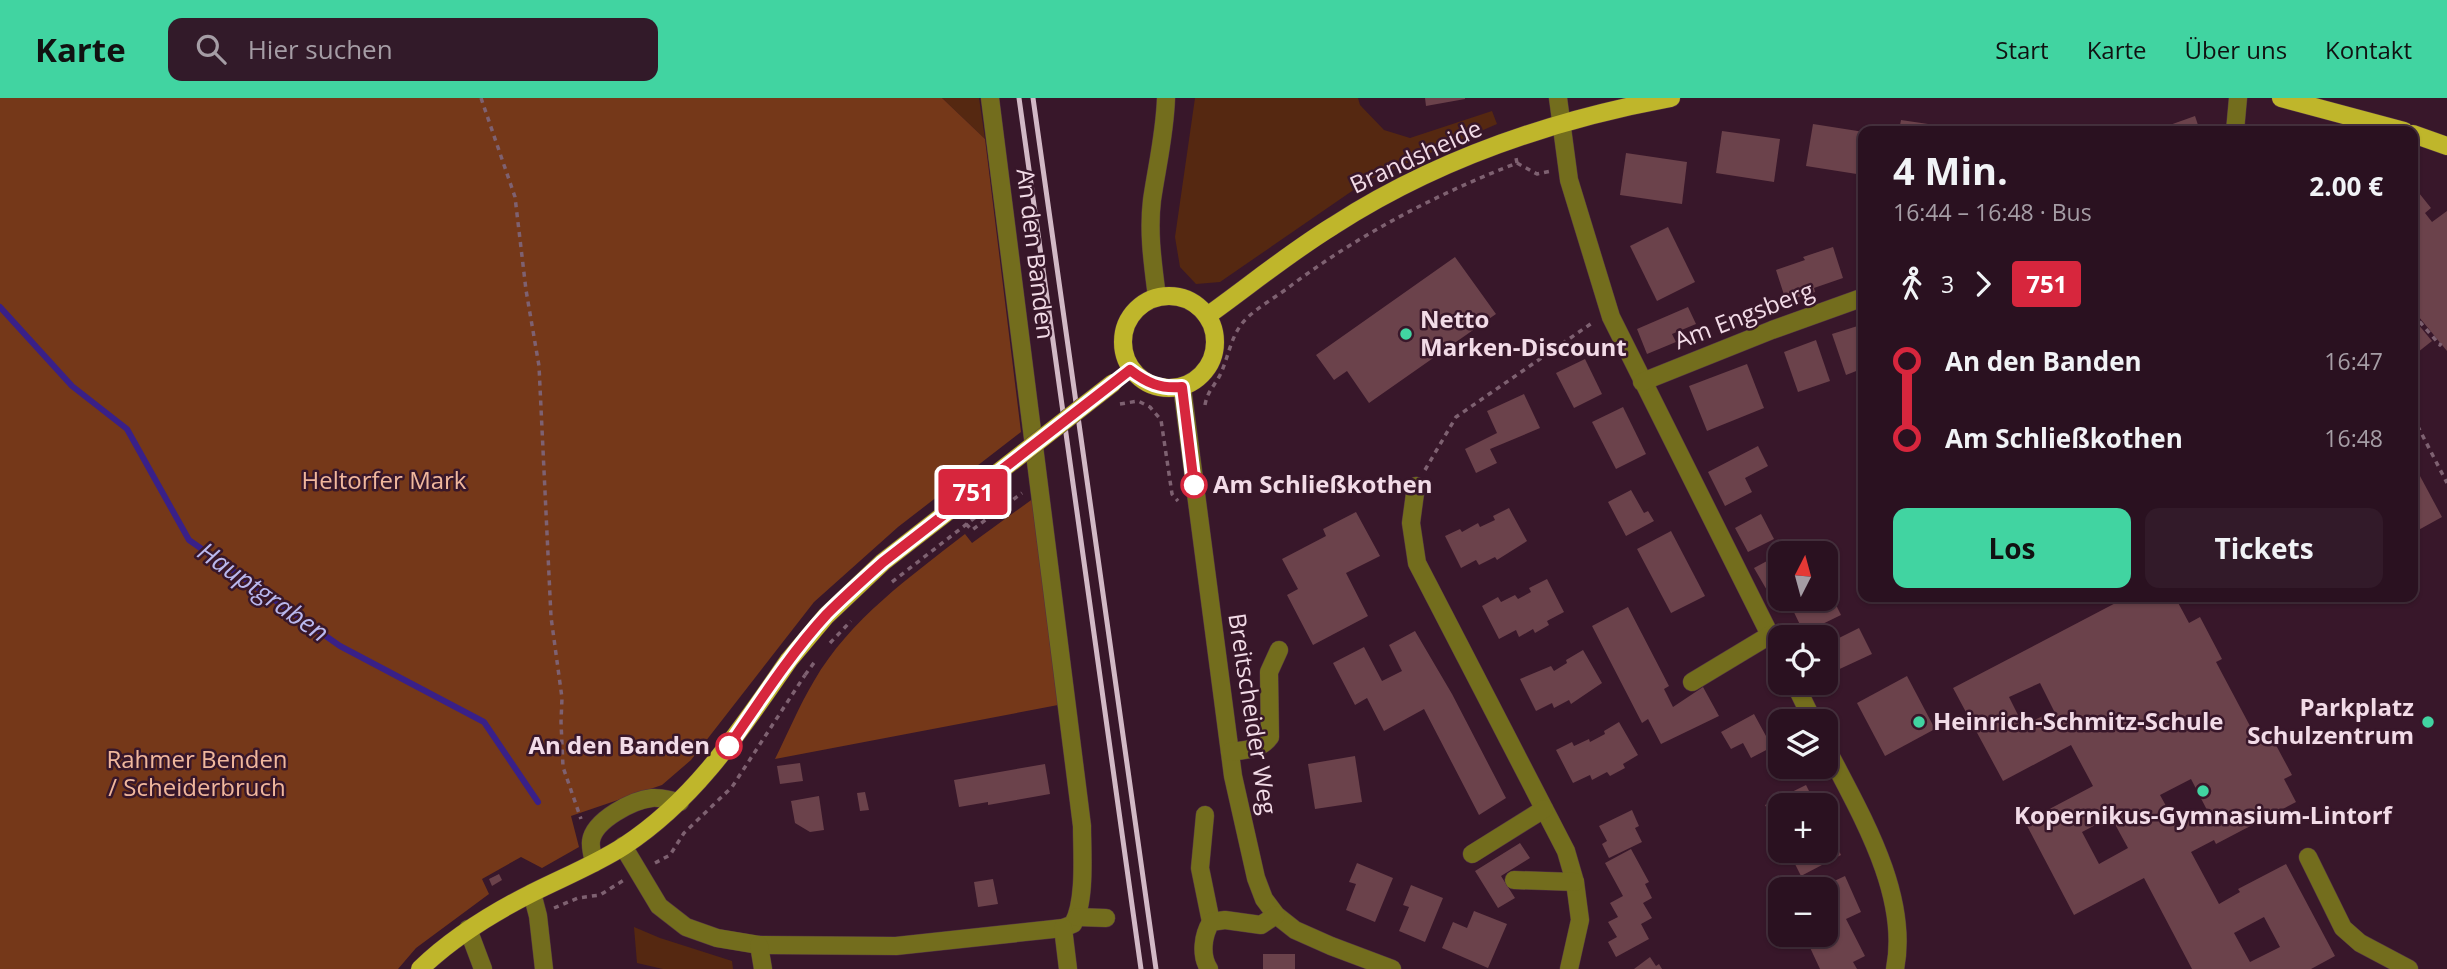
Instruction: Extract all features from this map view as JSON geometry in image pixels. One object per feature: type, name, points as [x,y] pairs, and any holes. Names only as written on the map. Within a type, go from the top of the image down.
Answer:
[{"type":"main road","name":"Brandsheide","points":[[1207,316],[1332,226],[1433,172],[1562,122],[1671,98]]},
{"type":"main road","points":[[2281,98],[2385,126]]},
{"type":"main road","points":[[2418,136],[2447,146]]},
{"type":"main road","points":[[1171,296],[1185,299],[1207,316],[1214,336],[1213,357],[1196,380],[1182,387],[1154,386],[1130,370],[1123,353],[1122,335],[1129,318],[1141,305],[1157,297],[1171,296]]},
{"type":"main road","points":[[419,969],[468,929],[532,893],[594,863],[659,821],[680,802],[729,746],[789,660],[826,616],[883,562],[1130,370]]},
{"type":"street","name":"An den Banden","points":[[990,98],[1082,825],[1070,923],[1068,969]]},
{"type":"street","points":[[1157,297],[1150,231],[1152,201],[1165,124],[1166,98]]},
{"type":"street","points":[[1558,98],[1567,168],[1611,317],[1768,631]]},
{"type":"street","points":[[2235,126],[2238,98]]},
{"type":"street","name":"Am Engsberg","points":[[1642,382],[1858,299]]},
{"type":"street","name":"Breitscheider Weg","points":[[1182,387],[1233,776],[1256,878],[1264,899],[1276,915],[1295,930],[1392,969]]},
{"type":"street","points":[[1416,486],[1411,523],[1417,562],[1566,851],[1575,882],[1580,920],[1569,969]]},
{"type":"street","points":[[1692,682],[1768,636]]},
{"type":"street","points":[[1230,752],[1257,748],[1270,737],[1269,672],[1279,650]]},
{"type":"street","points":[[1838,771],[1873,840],[1887,880],[1896,920],[1895,969]]},
{"type":"street","points":[[594,863],[591,840],[599,825],[616,812],[654,798],[680,802]]},
{"type":"street","points":[[1472,854],[1544,809]]},
{"type":"street","points":[[1205,815],[1200,868],[1211,922],[1204,933],[1205,962],[1209,969]]},
{"type":"street","points":[[623,846],[659,906],[686,927],[717,938],[759,945],[896,946],[1106,918]]},
{"type":"street","points":[[2308,857],[2343,928],[2360,943],[2409,969]]},
{"type":"street","points":[[1514,880],[1575,882]]},
{"type":"street","points":[[532,893],[538,916],[544,969]]},
{"type":"street","points":[[1211,922],[1225,920],[1261,925],[1276,915]]},
{"type":"street","points":[[468,929],[483,969]]},
{"type":"street","points":[[759,945],[762,969]]},
{"type":"path","points":[[481,98],[515,197],[526,290],[539,366],[551,617],[562,698],[563,767],[577,811],[591,840]]},
{"type":"path","points":[[1512,140],[1517,163],[1537,174],[1567,168]]},
{"type":"path","points":[[1116,405],[1138,401],[1150,407],[1161,420],[1204,412],[1206,395],[1219,377],[1232,341],[1245,320],[1322,263],[1367,234],[1471,181],[1517,163]]},
{"type":"path","points":[[1416,486],[1456,417],[1591,323],[1611,317]]},
{"type":"path","points":[[2418,320],[2440,345],[2441,343]]},
{"type":"path","points":[[2418,427],[2447,483]]},
{"type":"path","points":[[966,524],[972,530],[1039,480]]},
{"type":"path","points":[[886,587],[976,516]]},
{"type":"path","points":[[824,650],[858,614]]},
{"type":"path","points":[[805,675],[817,659]]},
{"type":"shaded area","points":[[942,98],[979,98],[985,139]]},
{"type":"shaded area","points":[[1195,98],[1358,98],[1360,105],[1384,130],[1410,138],[1492,111],[1497,124],[1368,180],[1220,282],[1196,284],[1180,267],[1175,237]]},
{"type":"shaded area","points":[[634,927],[732,961],[733,969],[663,969],[637,963]]},
{"type":"green space","name":"Heltorfer Mark","points":[[0,98],[942,98],[985,139],[1021,432],[898,527],[814,602],[691,760],[662,785],[571,816],[579,847],[542,868],[521,857],[482,879],[489,894],[416,948],[398,969],[0,969]]},
{"type":"green space","points":[[1034,498],[1058,705],[775,759],[814,681],[845,638],[863,619],[882,600],[965,534],[972,543]]},
{"type":"building","points":[[1425,98],[1465,98],[1465,99],[1426,106]]},
{"type":"building","points":[[2195,116],[2198,126],[2167,126]]},
{"type":"building","points":[[1901,120],[1942,126],[1900,126]]},
{"type":"building","points":[[1813,124],[1858,131],[1858,174],[1806,166]]},
{"type":"building","points":[[1722,131],[1780,139],[1774,182],[1716,173]]},
{"type":"building","points":[[1626,153],[1687,162],[1682,204],[1620,195]]},
{"type":"building","points":[[2418,194],[2431,208],[2425,213],[2432,222],[2447,211],[2447,351],[2418,316]]},
{"type":"building","points":[[1668,227],[1695,282],[1657,301],[1630,246]]},
{"type":"building","points":[[1833,247],[1843,278],[1814,288],[1815,292],[1786,301],[1776,270]]},
{"type":"building","name":"Netto Marken-Discount","points":[[1455,257],[1496,314],[1369,403],[1347,371],[1334,380],[1316,355]]},
{"type":"building","points":[[1688,307],[1696,324],[1672,334],[1676,342],[1647,354],[1637,329]]},
{"type":"building","points":[[2418,324],[2432,341],[2418,352]]},
{"type":"building","points":[[1858,326],[1858,370],[1846,375],[1832,334]]},
{"type":"building","points":[[1816,340],[1830,381],[1798,392],[1784,352]]},
{"type":"building","points":[[1585,359],[1602,394],[1574,408],[1556,373]]},
{"type":"building","points":[[1747,364],[1764,408],[1707,431],[1689,386]]},
{"type":"building","points":[[1524,394],[1540,428],[1490,449],[1497,463],[1476,473],[1465,449],[1497,433],[1487,411]]},
{"type":"building","points":[[1623,407],[1646,454],[1616,469],[1592,422]]},
{"type":"building","points":[[1758,446],[1768,466],[1745,478],[1752,492],[1725,506],[1708,472]]},
{"type":"building","points":[[2418,472],[2442,517],[2418,530]]},
{"type":"building","points":[[1631,490],[1644,513],[1648,511],[1654,521],[1626,536],[1608,502]]},
{"type":"building","points":[[1509,508],[1527,541],[1497,560],[1495,557],[1479,565],[1476,560],[1461,568],[1445,536],[1460,529],[1462,532],[1478,523],[1480,527],[1495,520],[1493,516]]},
{"type":"building","points":[[1356,512],[1380,556],[1346,573],[1368,616],[1313,645],[1287,595],[1298,589],[1282,559],[1326,536],[1323,529]]},
{"type":"building","points":[[1761,514],[1774,539],[1748,552],[1735,528]]},
{"type":"building","points":[[1671,531],[1705,596],[1671,613],[1637,549]]},
{"type":"building","points":[[1768,560],[1768,592],[1754,568]]},
{"type":"building","points":[[1547,579],[1564,612],[1547,621],[1549,625],[1535,633],[1533,629],[1519,637],[1516,630],[1499,639],[1482,606],[1498,597],[1501,602],[1515,595],[1518,599],[1531,592],[1529,588]]},
{"type":"building","points":[[2117,602],[2178,602],[2189,623],[2200,617],[2222,659],[2216,662],[2258,741],[2270,734],[2292,775],[2284,779],[2296,802],[2216,844],[2214,840],[2191,852],[2219,904],[2240,892],[2238,889],[2286,864],[2335,956],[2311,969],[2192,969],[2144,878],[2074,915],[2025,822],[2093,786],[2071,745],[2003,781],[1953,688]],"holes":[[[2040,683],[2054,711],[2023,725],[2009,697]],[[2191,779],[2207,810],[2177,826],[2160,795]],[[2111,817],[2128,848],[2099,864],[2082,832]],[[2264,917],[2280,947],[2250,962],[2234,933]]]},
{"type":"building","points":[[1628,607],[1669,686],[1664,689],[1673,707],[1703,687],[1719,716],[1661,744],[1648,719],[1642,723],[1592,626]]},
{"type":"building","points":[[1838,609],[1841,615],[1820,625],[1800,625],[1793,611]]},
{"type":"building","points":[[1859,628],[1872,654],[1838,670],[1838,638]]},
{"type":"building","points":[[1415,631],[1452,694],[1506,798],[1479,815],[1424,709],[1384,731],[1367,698],[1355,705],[1333,663],[1364,647],[1382,681],[1402,671],[1389,645]]},
{"type":"building","points":[[1583,650],[1602,683],[1571,704],[1569,700],[1554,708],[1552,703],[1536,711],[1520,679],[1551,666],[1554,671]]},
{"type":"building","name":"Heinrich-Schmitz-Schule","points":[[1907,676],[1935,729],[1885,756],[1857,703]]},
{"type":"building","points":[[1754,714],[1768,740],[1768,749],[1751,758],[1743,743],[1731,749],[1721,732]]},
{"type":"building","points":[[1619,722],[1638,755],[1623,764],[1625,768],[1610,776],[1607,772],[1592,780],[1590,775],[1573,783],[1556,750],[1572,742],[1574,746],[1589,739],[1590,742]]},
{"type":"building","points":[[1355,756],[1362,802],[1315,809],[1308,764]]},
{"type":"building","points":[[800,763],[803,781],[780,784],[777,766]]},
{"type":"building","points":[[1045,764],[1050,794],[988,805],[988,802],[959,807],[954,780]]},
{"type":"building","points":[[1806,785],[1810,793],[1790,793]]},
{"type":"building","points":[[865,792],[869,810],[860,811],[857,793]]},
{"type":"building","points":[[819,796],[824,830],[810,832],[795,823],[791,801]]},
{"type":"building","points":[[1632,810],[1639,826],[1635,828],[1642,842],[1609,858],[1602,844],[1607,841],[1599,826]]},
{"type":"building","points":[[1520,843],[1530,858],[1501,876],[1515,898],[1498,908],[1475,871]]},
{"type":"building","points":[[1631,849],[1649,882],[1645,884],[1652,898],[1643,903],[1652,918],[1641,924],[1649,939],[1616,957],[1608,942],[1617,937],[1608,922],[1618,917],[1610,903],[1623,896],[1605,863]]},
{"type":"building","points":[[1357,863],[1393,878],[1375,922],[1346,910],[1356,884],[1349,882]]},
{"type":"building","points":[[1794,863],[1826,863],[1801,876]]},
{"type":"building","points":[[499,874],[502,880],[492,886],[489,879]]},
{"type":"building","points":[[1845,876],[1861,912],[1846,919],[1865,956],[1853,962],[1857,969],[1820,969],[1810,947],[1838,947],[1838,879]]},
{"type":"building","points":[[993,879],[998,904],[978,907],[974,882]]},
{"type":"building","points":[[1411,885],[1443,898],[1425,942],[1399,931],[1409,907],[1403,905]]},
{"type":"building","points":[[1474,911],[1507,924],[1488,968],[1442,948],[1453,922],[1467,928]]},
{"type":"building","points":[[1263,954],[1295,954],[1295,969],[1263,969]]},
{"type":"building","points":[[1650,957],[1656,966],[1659,964],[1662,969],[1634,969]]},
{"type":"waterway","name":"Hauptgraben","points":[[0,307],[72,386],[127,429],[189,540],[340,646],[484,722],[538,802]]},
{"type":"railway","points":[[1019,98],[1141,969]]},
{"type":"railway","points":[[1033,98],[1156,969]]},
{"type":"bus line","name":"751","points":[[729,746],[789,660],[826,616],[856,586],[883,562],[1130,370],[1154,386],[1182,387],[1194,485]]},
{"type":"place","name":"Netto Marken-Discount","points":[[1406,334]]},
{"type":"place","name":"Am Schließkothen","points":[[1194,485]]},
{"type":"place","name":"Heinrich-Schmitz-Schule","points":[[1919,722]]},
{"type":"place","name":"Parkplatz Schulzentrum","points":[[2428,722]]},
{"type":"place","name":"An den Banden","points":[[729,746]]},
{"type":"place","name":"Kopernikus-Gymnasium-Lintorf","points":[[2203,791]]},
{"type":"park label","name":"Rahmer Benden / Scheiderbruch","points":[[197,774]]}]
